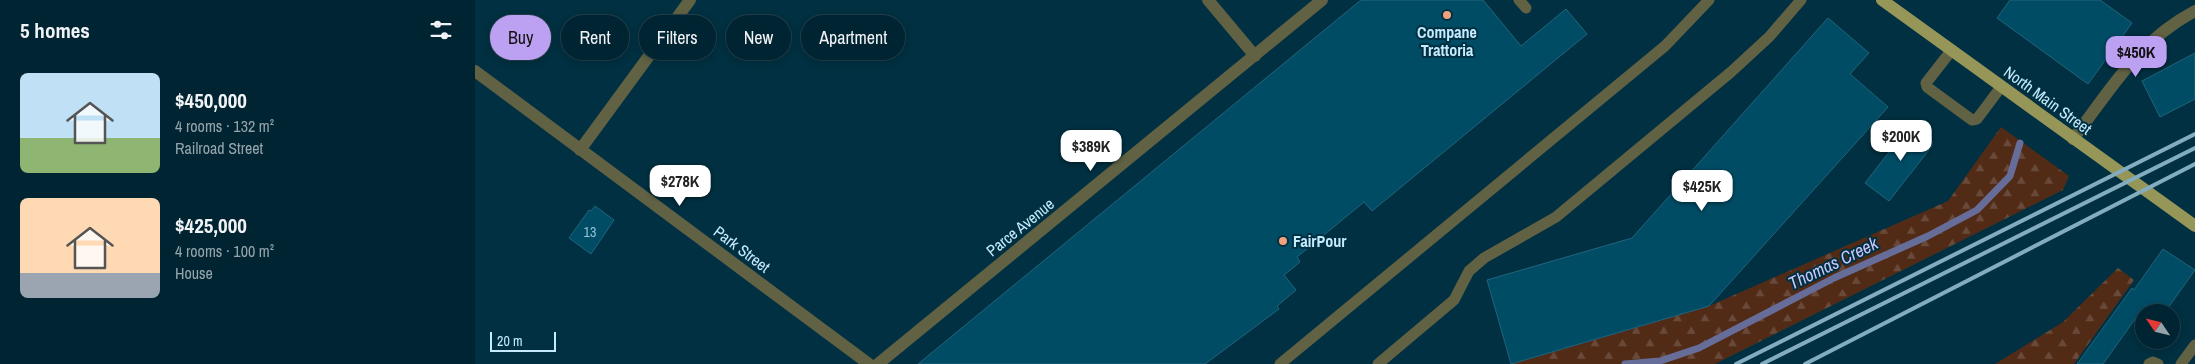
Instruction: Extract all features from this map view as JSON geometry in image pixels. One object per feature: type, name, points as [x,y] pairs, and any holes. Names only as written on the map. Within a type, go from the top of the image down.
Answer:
[{"type":"main road","name":"North Main Street","points":[[1882,0],[2073,139],[2194,222]]},
{"type":"street","points":[[580,150],[690,0]]},
{"type":"street","points":[[1207,0],[1255,56]]},
{"type":"street","name":"Parce Avenue","points":[[878,364],[1322,0]]},
{"type":"street","points":[[2073,139],[2144,47],[2177,21],[2195,11]]},
{"type":"street","name":"Park Street","points":[[475,71],[869,364]]},
{"type":"lane","points":[[1280,364],[1665,46],[1709,0]]},
{"type":"lane","points":[[1379,364],[1454,300],[1469,271],[1484,258],[1556,217],[1731,72],[1769,36],[1801,0]]},
{"type":"lane","points":[[1951,51],[1926,83],[1927,87],[1972,120],[1977,119],[2001,87]]},
{"type":"lane","points":[[2181,364],[2195,345]]},
{"type":"lane","points":[[2149,364],[2153,362],[2158,364]]},
{"type":"green space","points":[[2001,127],[2069,176],[2063,190],[1715,364],[1512,364],[1709,306],[1948,201]]},
{"type":"green space","points":[[2118,268],[2134,280],[2074,364],[1995,364],[2063,322]]},
{"type":"building","points":[[1361,0],[1483,0],[1521,46],[1566,9],[1587,34],[1372,211],[1364,202],[1297,257],[1300,262],[1284,275],[1296,290],[1277,306],[1279,309],[1205,364],[918,364]]},
{"type":"building","points":[[2010,0],[2100,0],[2132,23],[2088,84],[1997,18]]},
{"type":"building","points":[[1828,18],[1869,53],[1850,74],[1888,107],[1709,306],[1511,364],[1487,280],[1632,238]]},
{"type":"building","points":[[2195,53],[2195,99],[2160,117],[2142,81]]},
{"type":"building","points":[[1921,126],[1931,133],[1932,146],[1889,201],[1865,183],[1908,128]]},
{"type":"building","points":[[595,206],[614,220],[591,254],[569,238],[589,210],[591,211]]},
{"type":"building","points":[[2163,249],[2195,270],[2171,304],[2135,304],[2135,319],[2103,364],[2077,364],[2132,288],[2134,290]]},
{"type":"waterway","name":"Thomas Creek","points":[[1625,364],[1660,361],[1699,348],[1834,278],[1928,236],[1977,210],[2010,176],[2020,143]]},
{"type":"railway","points":[[1736,364],[2195,134]]},
{"type":"railway","points":[[1762,364],[2195,148]]},
{"type":"railway","points":[[1805,364],[2195,164]]},
{"type":"place","name":"Compane Trattoria","points":[[1447,15]]},
{"type":"place","name":"FairPour","points":[[1283,241]]}]
